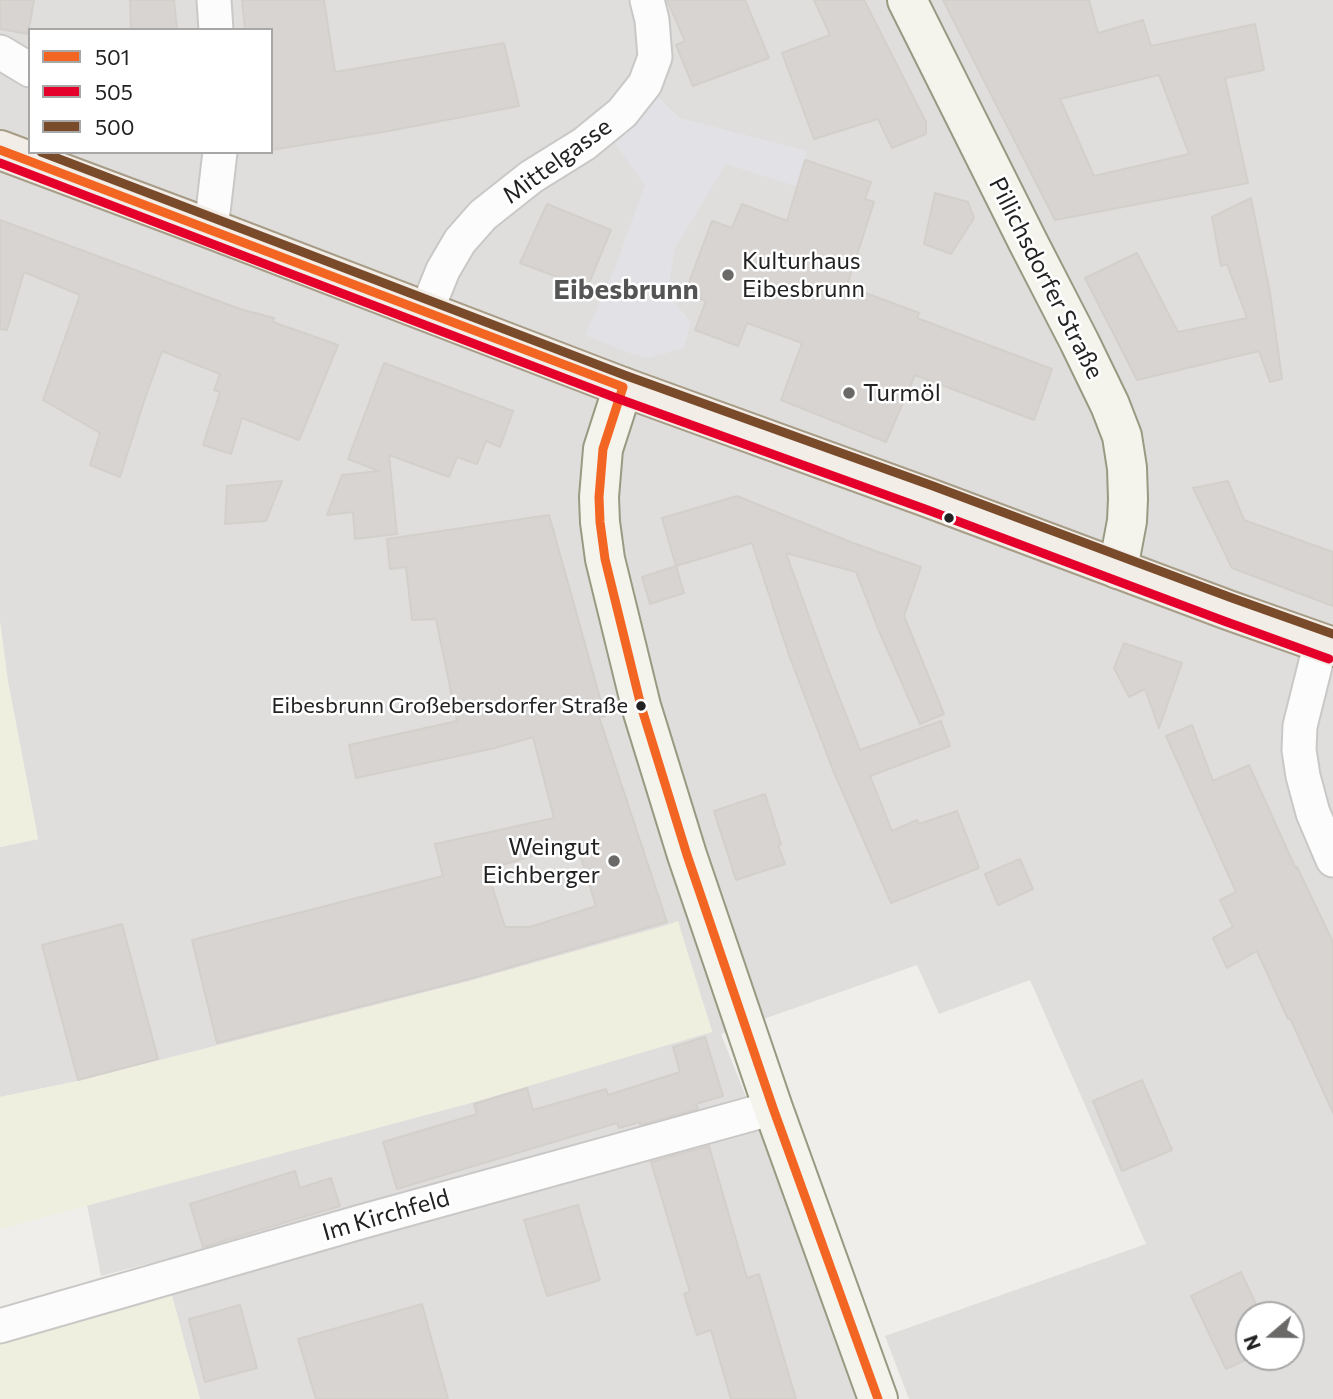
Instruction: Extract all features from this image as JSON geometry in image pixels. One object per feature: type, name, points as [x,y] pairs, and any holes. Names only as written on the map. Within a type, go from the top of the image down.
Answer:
[{"type":"main road","points":[[0,149],[623,387],[1327,644]]},
{"type":"street","points":[[214,0],[216,28]]},
{"type":"street","name":"Mittelgasse","points":[[426,312],[443,270],[460,241],[483,215],[531,177],[584,144],[622,113],[645,84],[655,57],[652,20],[647,0]]},
{"type":"street","name":"Pillichsdorfer Straße","points":[[907,0],[1079,341],[1122,436],[1129,499],[1118,569]]},
{"type":"street","points":[[0,52],[28,69]]},
{"type":"street","points":[[211,229],[220,154]]},
{"type":"street","points":[[623,387],[603,449],[600,509],[605,559],[641,706],[687,855],[773,1108],[878,1399]]},
{"type":"street","points":[[1327,644],[1300,726],[1299,750],[1313,813],[1333,860]]},
{"type":"street","name":"Im Kirchfeld","points":[[0,1326],[364,1221],[773,1108]]},
{"type":"shaded area","points":[[0,0],[1333,0],[1333,1399],[909,1399],[885,1336],[1146,1244],[1030,980],[939,1014],[917,965],[721,1034],[790,1208],[860,1399],[200,1399],[162,1260],[101,1276],[87,1205],[474,1102],[712,1031],[677,922],[470,981],[78,1081],[0,1097],[0,847],[38,839],[8,682],[0,622]]},
{"type":"shaded area","points":[[645,84],[680,118],[807,151],[798,187],[726,164],[675,248],[670,278],[676,304],[691,322],[684,348],[648,358],[585,335],[613,272],[645,185],[604,128]]},
{"type":"green space","points":[[0,622],[8,682],[38,839],[0,847]]},
{"type":"green space","points":[[678,921],[712,1032],[474,1102],[0,1229],[0,1097],[78,1081],[470,981]]},
{"type":"green space","points":[[170,1288],[200,1399],[0,1399],[0,1335]]},
{"type":"building","points":[[0,0],[34,0],[28,34],[0,29]]},
{"type":"building","points":[[130,0],[174,0],[177,28],[131,28]]},
{"type":"building","points":[[242,0],[324,0],[335,72],[504,43],[519,106],[273,150],[273,28],[245,28]]},
{"type":"building","points":[[667,0],[745,0],[769,58],[693,86],[676,45],[685,41]]},
{"type":"building","points":[[814,0],[864,0],[926,122],[926,134],[892,148],[878,119],[814,139],[782,53],[830,35]]},
{"type":"building","points":[[943,0],[1089,0],[1098,33],[1143,20],[1151,46],[1255,24],[1264,70],[1225,78],[1248,183],[1055,220]],"holes":[[[1159,75],[1189,154],[1094,176],[1060,99]]]},
{"type":"building","points":[[805,160],[871,182],[865,199],[874,202],[847,286],[919,313],[917,318],[1052,369],[1034,420],[915,375],[886,442],[781,400],[802,343],[747,323],[738,346],[695,330],[706,301],[685,293],[712,221],[732,228],[742,204],[787,221]]},
{"type":"building","points":[[935,193],[968,202],[974,218],[951,254],[924,244]]},
{"type":"building","points":[[1251,198],[1270,293],[1282,379],[1270,382],[1259,351],[1137,380],[1085,278],[1137,253],[1178,332],[1247,318],[1227,264],[1221,266],[1212,217]]},
{"type":"building","points":[[547,204],[611,230],[587,288],[520,263]]},
{"type":"building","points":[[0,220],[240,309],[274,318],[273,322],[338,345],[299,440],[242,418],[231,454],[203,445],[220,392],[214,390],[220,374],[162,351],[120,477],[90,465],[100,433],[43,400],[80,295],[24,272],[7,330],[0,329]]},
{"type":"building","points":[[384,363],[513,411],[500,447],[486,441],[477,464],[457,457],[449,477],[389,455],[397,534],[355,539],[353,512],[327,515],[342,475],[379,471],[348,459]]},
{"type":"building","points":[[282,481],[266,521],[225,524],[227,486]]},
{"type":"building","points":[[1228,481],[1244,520],[1333,552],[1333,606],[1232,568],[1193,488]]},
{"type":"building","points":[[737,496],[921,567],[904,616],[944,714],[920,724],[856,572],[786,553],[860,750],[941,721],[950,746],[870,776],[892,831],[917,820],[919,824],[957,811],[979,868],[891,903],[833,770],[789,655],[752,543],[676,566],[662,518]]},
{"type":"building","points":[[549,515],[605,716],[599,717],[667,922],[469,979],[217,1043],[192,940],[443,876],[435,844],[554,818],[533,737],[495,748],[356,778],[349,745],[457,721],[436,619],[412,620],[406,567],[390,569],[387,539]],"holes":[[[576,842],[596,906],[530,927],[505,927],[487,870]]]},
{"type":"building","points":[[676,566],[684,593],[650,604],[642,577]]},
{"type":"building","points":[[1124,643],[1182,663],[1159,728],[1145,689],[1129,697],[1114,668]]},
{"type":"building","points":[[1192,725],[1213,781],[1249,765],[1295,867],[1333,942],[1333,1113],[1257,951],[1227,968],[1213,938],[1233,927],[1220,900],[1236,892],[1166,736]]},
{"type":"building","points":[[765,794],[785,864],[736,880],[714,811]]},
{"type":"building","points":[[1020,859],[1033,889],[998,905],[985,874]]},
{"type":"building","points":[[122,924],[158,1059],[78,1080],[42,945]]},
{"type":"building","points":[[705,1037],[723,1096],[696,1104],[698,1109],[640,1125],[640,1122],[619,1128],[617,1123],[397,1189],[383,1142],[477,1114],[474,1104],[527,1088],[533,1110],[606,1089],[608,1095],[680,1072],[673,1047]]},
{"type":"building","points":[[1142,1080],[1172,1150],[1122,1171],[1093,1101]]},
{"type":"building","points":[[709,1146],[747,1278],[759,1274],[796,1399],[731,1399],[711,1330],[697,1335],[684,1294],[690,1292],[651,1162]]},
{"type":"building","points":[[295,1171],[300,1188],[331,1178],[340,1206],[203,1247],[190,1204]]},
{"type":"building","points":[[578,1205],[600,1280],[547,1296],[524,1220]]},
{"type":"building","points":[[1241,1272],[1254,1301],[1235,1301],[1235,1365],[1226,1369],[1191,1296]]},
{"type":"building","points":[[422,1304],[448,1399],[316,1399],[298,1339]]},
{"type":"building","points":[[240,1305],[257,1368],[205,1382],[189,1319]]},
{"type":"transit line","name":"501","points":[[0,150],[623,387]]},
{"type":"transit line","name":"500","points":[[46,154],[627,376],[1333,634]]},
{"type":"transit line","name":"505","points":[[0,163],[619,399],[1329,659]]},
{"type":"transit line","name":"501","points":[[623,387],[603,449],[600,522],[605,559],[641,706],[687,855],[773,1108],[878,1399]]},
{"type":"place","name":"Kulturhaus Eibesbrunn","points":[[728,275]]},
{"type":"place","name":"Turmöl","points":[[849,393]]},
{"type":"place","name":"Eibesbrunn Großebersdorfer Straße","points":[[641,706]]},
{"type":"place","name":"Weingut Eichberger","points":[[614,861]]},
{"type":"district","name":"Eibesbrunn","points":[[626,290]]}]
